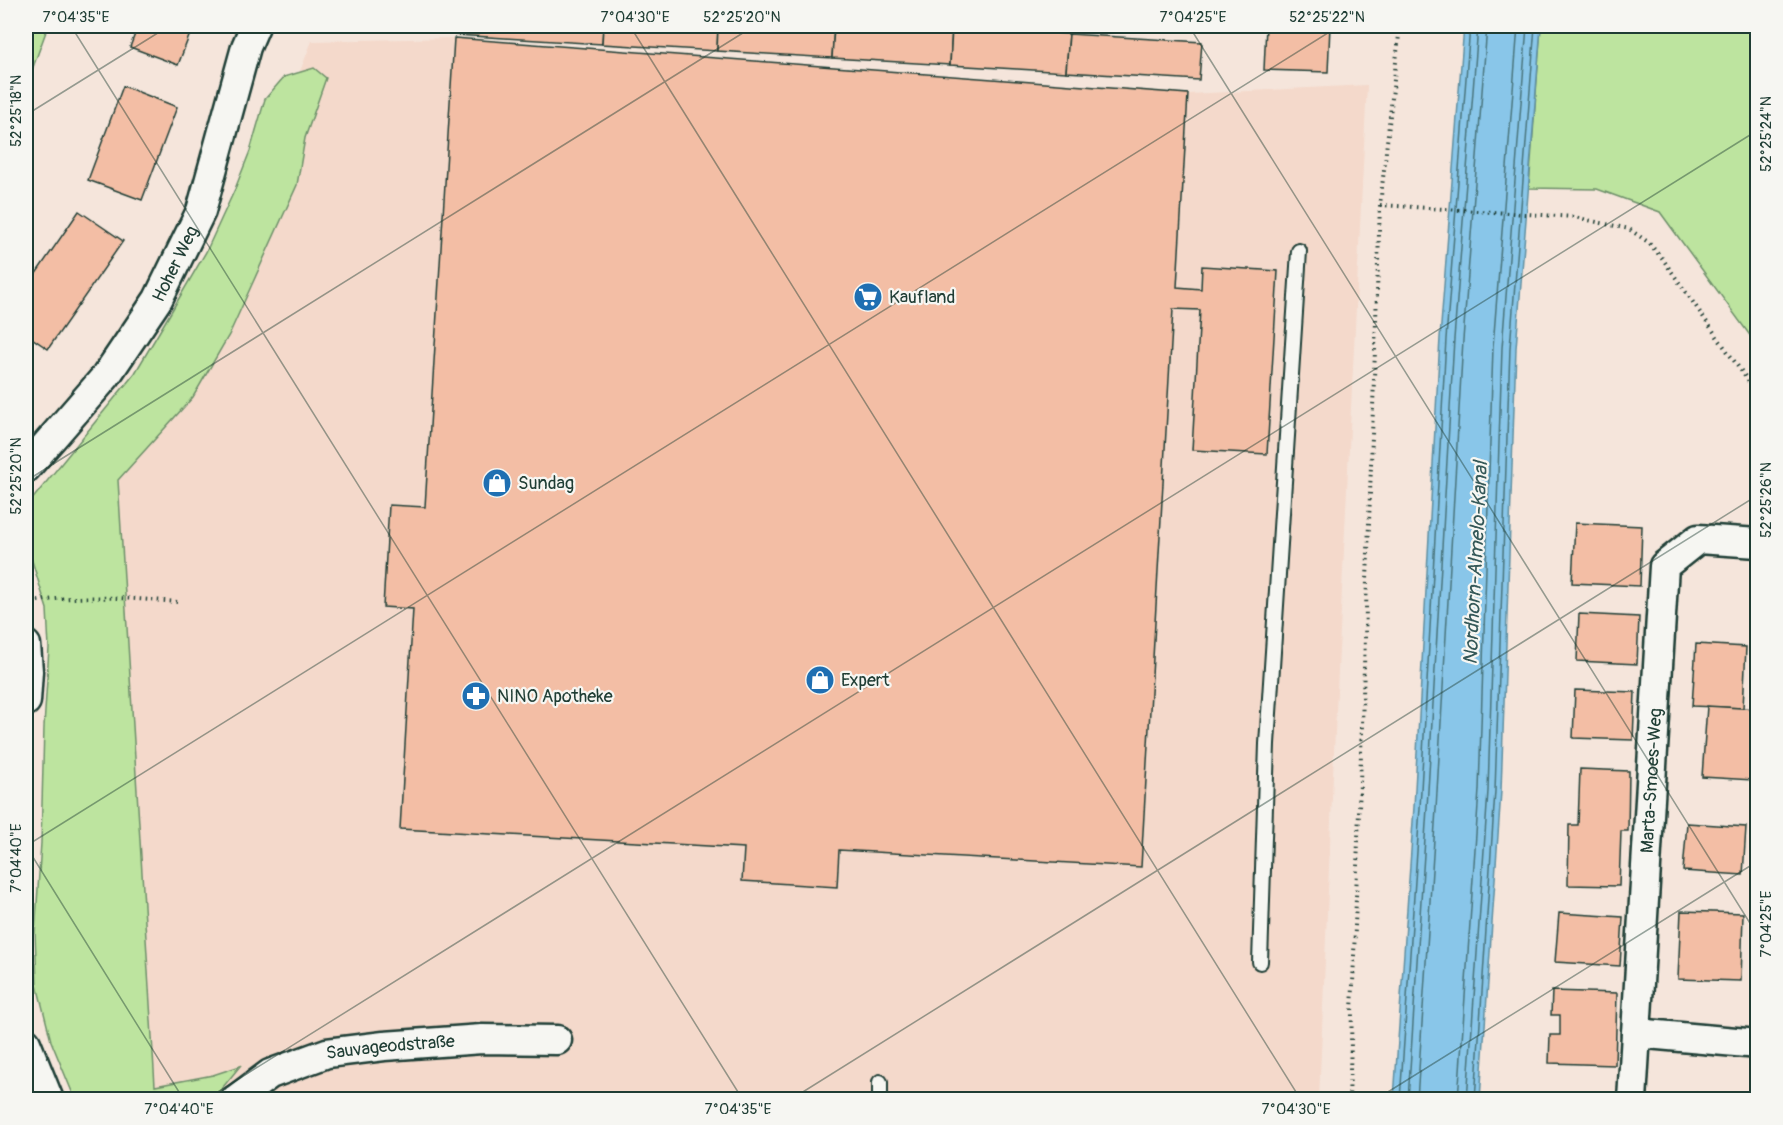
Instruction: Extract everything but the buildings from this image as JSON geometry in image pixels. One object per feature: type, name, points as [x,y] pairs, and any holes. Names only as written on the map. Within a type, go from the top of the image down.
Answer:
[{"type":"street","name":"Hoher Weg","points":[[26,468],[106,376],[158,299],[201,211],[246,47],[255,26]]},
{"type":"street","name":"Marta-Smoes-Weg","points":[[1632,1100],[1664,566],[1698,539],[1758,543]]},
{"type":"street","points":[[26,645],[28,671],[26,700]]},
{"type":"street","points":[[1636,1033],[1758,1044]]},
{"type":"street","name":"Sauvageodstraße","points":[[235,1100],[270,1074],[327,1053],[384,1046],[482,1039],[557,1040]]},
{"type":"street","points":[[26,1048],[49,1100]]},
{"type":"lane","points":[[1260,962],[1266,744],[1299,251]]},
{"type":"lane","points":[[880,1082],[880,1100]]},
{"type":"path","points":[[1349,1100],[1380,206],[1400,26]]},
{"type":"path","points":[[1380,206],[1574,217],[1629,229],[1647,242],[1662,258],[1758,395]]},
{"type":"path","points":[[26,603],[45,600],[125,598],[178,602]]},
{"type":"shaded area","points":[[454,38],[1188,94],[1367,85],[1319,1099],[114,1099],[75,504],[198,327],[312,41]]},
{"type":"green space","points":[[26,26],[48,26],[26,82]]},
{"type":"green space","points":[[1541,26],[1757,26],[1757,345],[1660,212],[1597,189],[1529,188]]},
{"type":"green space","points":[[314,68],[326,78],[305,138],[297,185],[229,335],[193,397],[118,480],[155,1086],[213,1075],[240,1066],[219,1092],[208,1099],[75,1099],[51,1041],[37,985],[35,934],[49,648],[47,609],[28,548],[26,507],[135,373],[171,312],[206,252],[235,189],[250,151],[265,99],[284,77]]},
{"type":"water","name":"Nordhorn-Almelo-Kanal","points":[[1464,26],[1541,26],[1516,348],[1501,791],[1480,1099],[1394,1099],[1414,807],[1440,338]]},
{"type":"place","name":"Kaufland","points":[[868,297]]},
{"type":"place","name":"Sundag","points":[[497,483]]},
{"type":"place","name":"Expert","points":[[820,680]]},
{"type":"place","name":"NINO Apotheke","points":[[476,696]]}]
